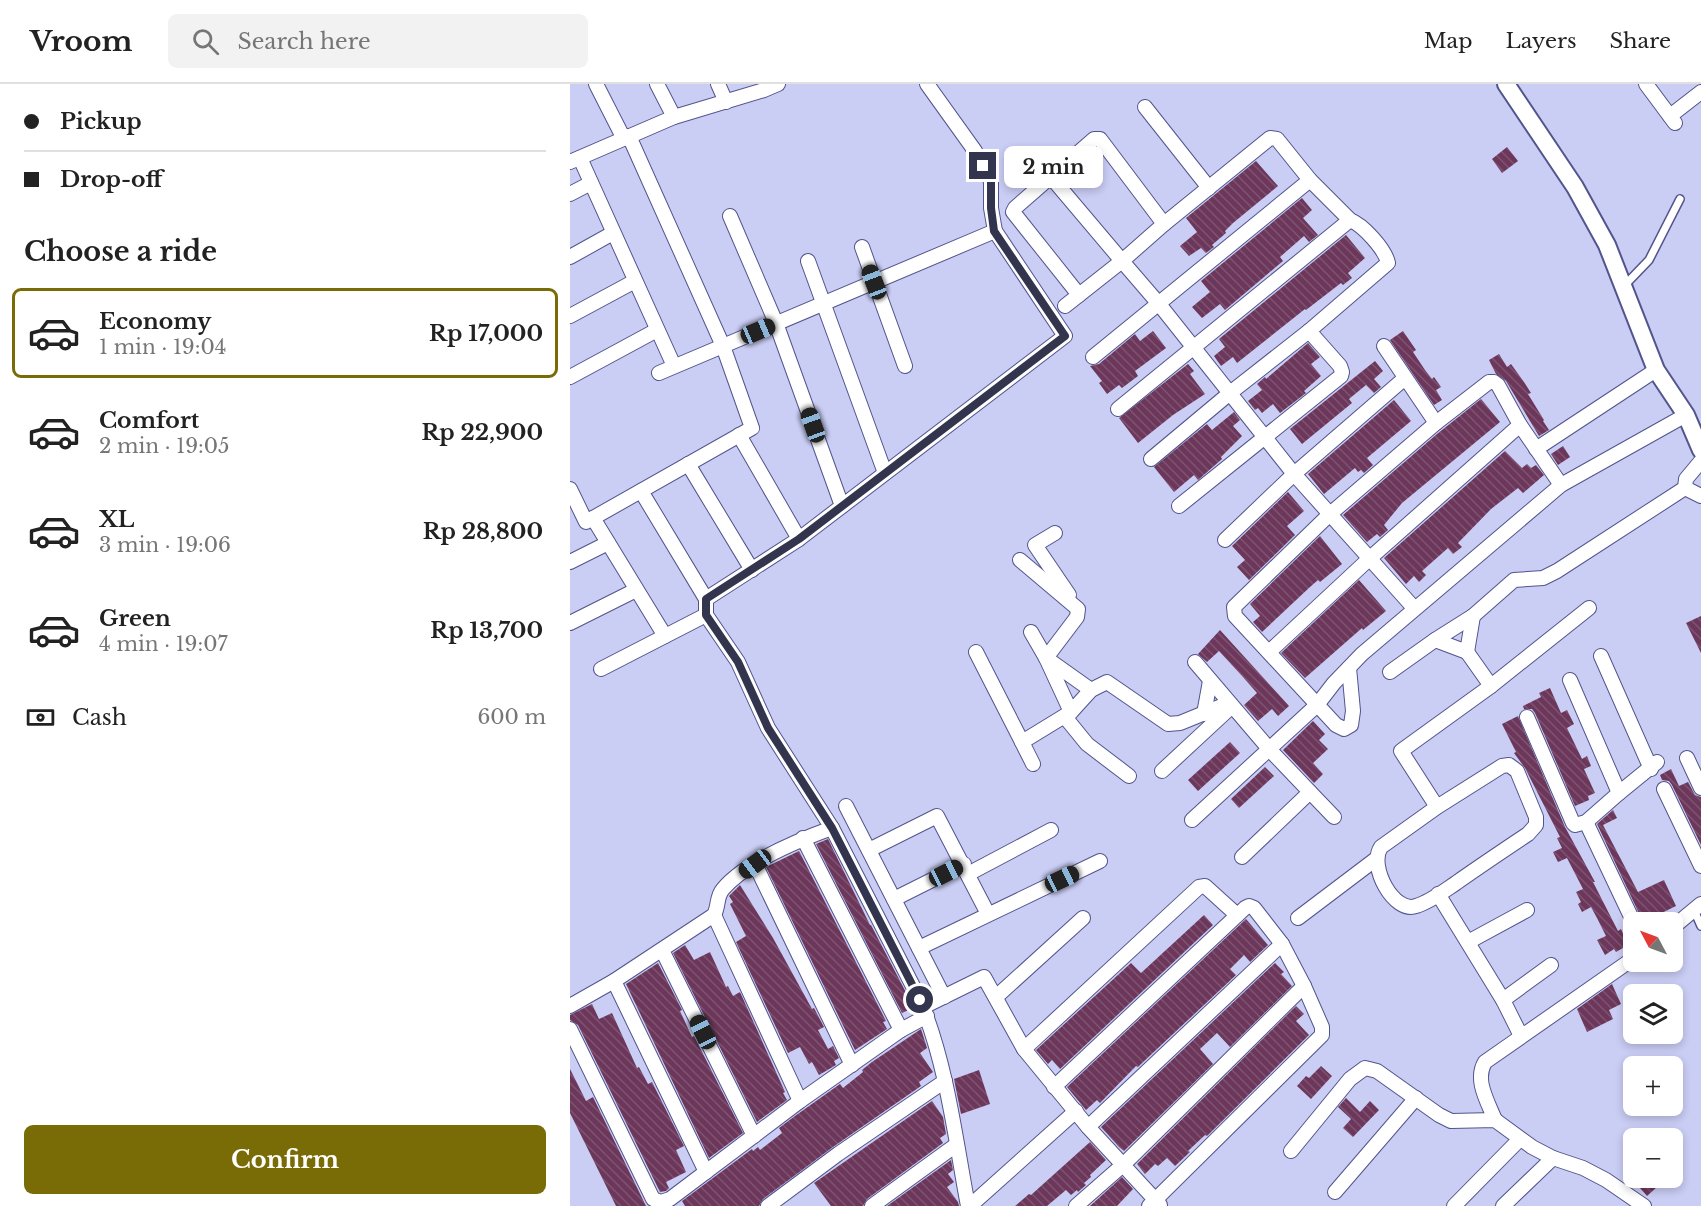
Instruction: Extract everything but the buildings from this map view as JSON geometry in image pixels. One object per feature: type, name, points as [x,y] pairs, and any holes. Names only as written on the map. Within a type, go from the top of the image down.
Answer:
[{"type":"street","points":[[572,497],[586,522],[752,428],[723,346],[626,137],[596,84]]},
{"type":"street","points":[[657,84],[674,117]]},
{"type":"street","points":[[718,84],[726,102]]},
{"type":"street","points":[[674,366],[591,183],[573,158],[674,117],[778,84]]},
{"type":"street","points":[[706,599],[799,539],[1065,336],[994,231],[991,181],[975,151],[927,84]]},
{"type":"street","points":[[1506,84],[1575,187],[1606,245],[1656,370],[1686,415],[1701,450]]},
{"type":"street","points":[[1647,84],[1673,119],[1701,92]]},
{"type":"street","points":[[1145,107],[1209,188]]},
{"type":"street","points":[[1078,295],[1013,212],[1097,138],[1164,224]]},
{"type":"street","points":[[1065,306],[1270,138],[1277,139],[1310,180],[1350,220],[1357,222],[1388,258],[1388,263],[1309,331],[1151,459]]},
{"type":"street","points":[[1051,177],[1160,304],[1294,474],[1414,608]]},
{"type":"street","points":[[1093,357],[1310,180]]},
{"type":"street","points":[[570,194],[591,183]]},
{"type":"street","points":[[730,216],[776,323],[842,506]]},
{"type":"street","points":[[1118,410],[1350,220]]},
{"type":"street","points":[[659,373],[994,231]]},
{"type":"street","points":[[570,257],[614,233]]},
{"type":"street","points":[[861,248],[905,366]]},
{"type":"street","points":[[808,261],[885,473]]},
{"type":"street","points":[[570,316],[635,281]]},
{"type":"street","points":[[570,377],[657,330]]},
{"type":"street","points":[[1179,506],[1269,441],[1341,375],[1340,366],[1309,331]]},
{"type":"street","points":[[1384,346],[1436,423]]},
{"type":"street","points":[[1536,449],[1656,370]]},
{"type":"street","points":[[1225,540],[1294,474],[1406,378]]},
{"type":"street","points":[[1348,668],[1353,711],[1351,725],[1348,728],[1340,728],[1235,616],[1234,607],[1330,514],[1436,423],[1489,382],[1498,385],[1520,425],[1561,485]]},
{"type":"street","points":[[1192,820],[1270,750],[1317,705],[1348,668],[1414,608],[1561,485],[1686,415]]},
{"type":"street","points":[[1269,652],[1369,559],[1520,425]]},
{"type":"street","points":[[739,435],[799,539]]},
{"type":"street","points":[[1685,488],[1686,479],[1701,461]]},
{"type":"street","points":[[688,464],[752,570]]},
{"type":"street","points":[[1685,488],[1701,496]]},
{"type":"street","points":[[1390,672],[1473,616],[1514,580],[1543,578],[1557,571],[1685,488]]},
{"type":"street","points":[[641,491],[706,599],[706,615],[738,662],[768,728],[832,828],[925,1011],[931,1025],[945,1080],[969,1206],[1076,1111]]},
{"type":"street","points":[[593,518],[664,636]]},
{"type":"street","points":[[1046,658],[1077,617],[1078,609],[1035,545],[1055,533]]},
{"type":"street","points":[[570,562],[608,543]]},
{"type":"street","points":[[1020,560],[1078,609]]},
{"type":"street","points":[[570,623],[636,590]]},
{"type":"street","points":[[1437,807],[1401,751],[1491,686],[1589,608]]},
{"type":"street","points":[[601,669],[706,615]]},
{"type":"street","points":[[1467,652],[1473,616]]},
{"type":"street","points":[[1031,632],[1046,658],[1068,715],[1087,744],[1130,776]]},
{"type":"street","points":[[1435,640],[1467,652],[1491,686]]},
{"type":"street","points":[[976,652],[1033,764]]},
{"type":"street","points":[[1527,717],[1573,823],[1575,825],[1586,822],[1654,766],[1601,656]]},
{"type":"street","points":[[1046,658],[1091,690]]},
{"type":"street","points":[[1195,662],[1270,750],[1334,817]]},
{"type":"street","points":[[1570,680],[1619,793]]},
{"type":"street","points":[[1192,719],[1210,681]]},
{"type":"street","points":[[1022,742],[1068,715],[1091,690],[1107,682],[1168,724],[1192,719],[1231,704]]},
{"type":"street","points":[[1162,771],[1231,704]]},
{"type":"street","points":[[1688,758],[1701,788]]},
{"type":"street","points":[[1509,765],[1517,771],[1536,817],[1536,825],[1528,834],[1438,894],[1417,906],[1408,908],[1401,904],[1382,881],[1376,859],[1381,847],[1437,807],[1502,766],[1509,765]]},
{"type":"street","points":[[1664,789],[1701,866]]},
{"type":"street","points":[[1242,857],[1310,792]]},
{"type":"street","points":[[846,807],[944,997]]},
{"type":"street","points":[[869,850],[937,816],[988,915]]},
{"type":"street","points":[[1586,822],[1629,912]]},
{"type":"street","points":[[570,1006],[614,981],[714,915],[718,908],[718,896],[755,864],[803,838],[832,828]]},
{"type":"street","points":[[894,899],[1051,830]]},
{"type":"street","points":[[803,838],[901,1030]]},
{"type":"street","points":[[1298,918],[1376,859]]},
{"type":"street","points":[[919,948],[1100,861]]},
{"type":"street","points":[[755,864],[852,1065]]},
{"type":"street","points":[[1024,1049],[1199,887],[1205,886],[1237,915]]},
{"type":"street","points":[[1438,894],[1503,1000],[1521,1036]]},
{"type":"street","points":[[570,1029],[653,1198],[661,1202],[672,1202],[753,1136],[944,997],[984,977],[1024,1049],[1054,1088],[1124,1164],[1155,1204],[1322,1035],[1322,1027],[1282,944],[1254,908],[1249,906],[1054,1088]]},
{"type":"street","points":[[1683,919],[1697,907]]},
{"type":"street","points":[[1468,942],[1527,909]]},
{"type":"street","points":[[714,915],[800,1101]]},
{"type":"street","points":[[996,997],[1083,918]]},
{"type":"street","points":[[1088,1127],[1282,944]]},
{"type":"street","points":[[662,950],[753,1136]]},
{"type":"street","points":[[1503,1000],[1551,965]]},
{"type":"street","points":[[1623,966],[1485,1062],[1480,1070],[1480,1079],[1495,1120],[1520,1139],[1552,1158],[1583,1168],[1627,1201],[1644,1206]]},
{"type":"street","points":[[614,981],[706,1172]]},
{"type":"street","points":[[1076,1206],[1124,1164],[1304,986]]},
{"type":"street","points":[[1291,1151],[1350,1080],[1365,1068],[1377,1071],[1451,1121],[1495,1120]]},
{"type":"street","points":[[768,1206],[945,1080]]},
{"type":"street","points":[[1335,1192],[1416,1098]]},
{"type":"street","points":[[1454,1206],[1520,1139]]},
{"type":"street","points":[[872,1206],[956,1145]]},
{"type":"street","points":[[1503,1206],[1552,1158]]},
{"type":"lane","points":[[1623,287],[1649,260],[1680,199]]},
{"type":"lane","points":[[1697,907],[1701,926]]},
{"type":"route","points":[[920,1000],[832,828],[768,728],[738,662],[706,615],[706,599],[799,539],[1065,336],[994,231],[991,181],[983,166]]}]
